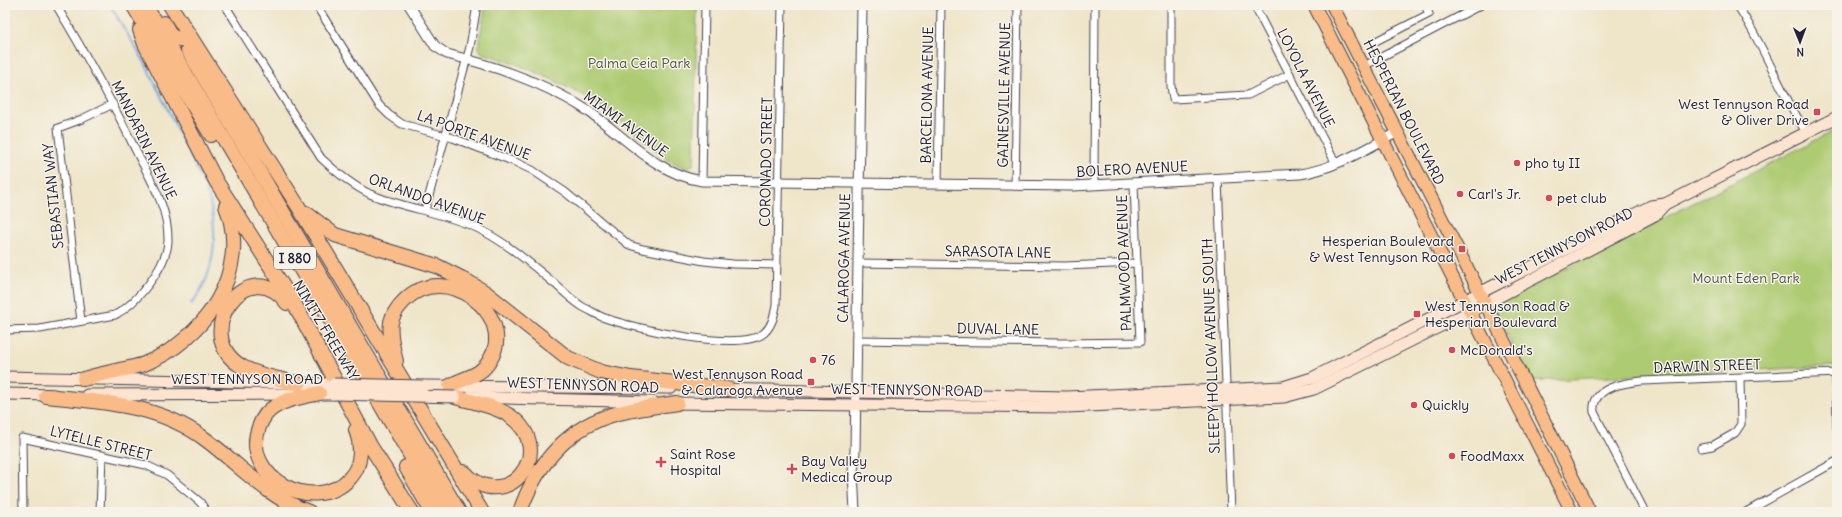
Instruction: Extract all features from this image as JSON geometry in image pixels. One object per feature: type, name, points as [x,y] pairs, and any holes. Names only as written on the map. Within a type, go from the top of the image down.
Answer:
[{"type":"highway","points":[[132,5],[145,44],[216,181],[312,334],[359,437],[360,456],[356,470],[346,482],[333,491],[318,493],[292,490],[277,482],[265,471],[258,458],[256,436],[265,416],[275,406],[319,393]]},
{"type":"highway","name":"NIMITZ FREEWAY","points":[[132,5],[432,512]]},
{"type":"highway","name":"I 880","points":[[145,5],[444,512]]},
{"type":"highway","name":"I 880","points":[[153,5],[171,36],[182,40]]},
{"type":"highway","name":"NIMITZ FREEWAY","points":[[161,5],[459,512]]},
{"type":"highway","points":[[170,5],[298,206],[482,512]]},
{"type":"highway","points":[[84,379],[143,365],[166,354],[195,331],[208,316],[226,284],[233,255],[233,229],[229,213],[216,181]]},
{"type":"highway","points":[[298,206],[335,235],[437,266],[465,280],[486,293],[568,358],[601,372],[631,378],[728,389]]},
{"type":"highway","points":[[299,384],[253,371],[235,361],[224,345],[220,323],[225,309],[235,296],[250,287],[263,286],[279,293],[312,334]]},
{"type":"highway","points":[[397,370],[391,321],[400,306],[408,297],[425,289],[445,287],[459,289],[469,294],[487,311],[495,330],[495,349],[490,362],[479,373],[452,391]]},
{"type":"highway","points":[[337,391],[412,512]]},
{"type":"highway","points":[[436,436],[470,480],[485,490],[505,490],[514,486],[527,470],[531,452],[529,441],[518,422],[501,411],[452,391]]},
{"type":"highway","points":[[46,396],[125,405],[167,417],[205,439],[286,503],[309,512]]},
{"type":"highway","points":[[520,512],[531,484],[551,454],[579,431],[596,421],[620,413],[677,403]]},
{"type":"main road","points":[[1314,5],[1572,512]]},
{"type":"main road","name":"HESPERIAN BOULEVARD","points":[[1332,5],[1480,292],[1590,512]]},
{"type":"main road","name":"WEST TENNYSON ROAD","points":[[5,394],[46,396],[319,393],[424,386],[452,391],[677,403],[1067,407],[1226,395],[1283,387],[1312,378],[1467,305],[1480,292],[1651,206],[1665,204],[1837,117]]},
{"type":"main road","name":"WEST TENNYSON ROAD","points":[[1467,305],[1485,304],[1655,215],[1665,204]]},
{"type":"main road","name":"WEST TENNYSON ROAD","points":[[5,377],[299,384],[337,391],[728,389],[1067,397],[1226,395]]},
{"type":"street","name":"MANDARIN AVENUE","points":[[5,330],[40,329],[107,317],[122,311],[144,289],[160,268],[168,243],[166,218],[160,199],[113,104],[56,5]]},
{"type":"street","name":"ORLANDO AVENUE","points":[[225,5],[322,158],[340,176],[370,194],[453,218],[499,240],[516,252],[581,306],[601,317],[622,323],[701,339],[730,342],[745,341],[755,338],[764,333],[773,320]]},
{"type":"street","name":"LA PORTE AVENUE","points":[[316,5],[379,105],[388,115],[402,124],[446,136],[532,170],[565,192],[629,245],[704,261],[733,264],[777,265]]},
{"type":"street","name":"MIAMI AVENUE","points":[[409,5],[435,46],[440,50],[518,76],[550,89],[584,108],[615,130],[662,168],[676,175],[702,181],[859,184]]},
{"type":"street","points":[[425,210],[467,60],[476,23],[477,5]]},
{"type":"street","points":[[702,181],[704,5]]},
{"type":"street","name":"CORONADO STREET","points":[[773,320],[776,306],[782,5]]},
{"type":"street","name":"CALAROGA AVENUE","points":[[855,512],[853,472],[856,405],[862,5]]},
{"type":"street","name":"BARCELONA AVENUE","points":[[938,184],[941,5]]},
{"type":"street","name":"GAINESVILLE AVENUE","points":[[1015,186],[1018,5]]},
{"type":"street","points":[[1094,185],[1095,5]]},
{"type":"street","points":[[1171,5],[1171,86],[1173,99],[1248,95],[1290,74]]},
{"type":"street","name":"LOYOLA AVENUE","points":[[1254,5],[1336,164]]},
{"type":"street","points":[[1374,42],[1429,14],[1425,5]]},
{"type":"street","points":[[1364,66],[1481,5]]},
{"type":"street","points":[[1737,5],[1754,30],[1783,93],[1806,132]]},
{"type":"street","name":"SEBASTIAN WAY","points":[[81,321],[58,128],[82,119],[113,104]]},
{"type":"street","name":"BOLERO AVENUE","points":[[859,184],[1015,186],[1094,185],[1300,174],[1316,172],[1336,164],[1398,132]]},
{"type":"street","name":"SLEEPY HOLLOW AVENUE SOUTH","points":[[1218,179],[1230,512]]},
{"type":"street","name":"PALMWOOD AVENUE","points":[[1134,184],[1140,342]]},
{"type":"street","name":"SARASOTA LANE","points":[[858,263],[1065,266],[1137,263]]},
{"type":"street","name":"DUVAL LANE","points":[[856,340],[1060,343],[1140,342]]},
{"type":"street","points":[[1836,374],[1837,428]]},
{"type":"street","name":"DARWIN STREET","points":[[1645,512],[1594,412],[1594,403],[1600,395],[1609,388],[1642,381],[1836,374]]},
{"type":"street","points":[[1701,448],[1712,446],[1735,433],[1741,424],[1740,378]]},
{"type":"street","name":"LYTELLE STREET","points":[[23,512],[22,438],[146,465],[167,475],[200,502],[207,512]]},
{"type":"street","points":[[100,512],[102,455]]},
{"type":"street","points":[[1746,512],[1837,462]]},
{"type":"green space","name":"Palma Ceia Park","points":[[486,5],[697,5],[694,164],[688,168],[668,160],[616,117],[584,96],[519,65],[482,53],[478,47]]},
{"type":"green space","name":"Mount Eden Park","points":[[1837,129],[1837,366],[1530,381],[1493,306]]},
{"type":"waterway","points":[[110,5],[145,63],[206,188],[213,218],[214,248],[207,278],[191,304]]},
{"type":"place","name":"West Tennyson Road & Oliver Drive","points":[[1817,112]]},
{"type":"place","name":"pho ty II","points":[[1517,163]]},
{"type":"place","name":"Carl's Jr.","points":[[1460,194]]},
{"type":"place","name":"pet club","points":[[1549,198]]},
{"type":"place","name":"Hesperian Boulevard & West Tennyson Road","points":[[1462,249]]},
{"type":"place","name":"West Tennyson Road & Hesperian Boulevard","points":[[1417,314]]},
{"type":"place","name":"McDonald's","points":[[1452,350]]},
{"type":"place","name":"76","points":[[813,360]]},
{"type":"place","name":"West Tennyson Road & Calaroga Avenue","points":[[811,382]]},
{"type":"place","name":"Quickly","points":[[1414,405]]},
{"type":"place","name":"FoodMaxx","points":[[1452,456]]},
{"type":"place","name":"Saint Rose Hospital","points":[[661,462]]},
{"type":"place","name":"Bay Valley Medical Group","points":[[792,469]]}]
